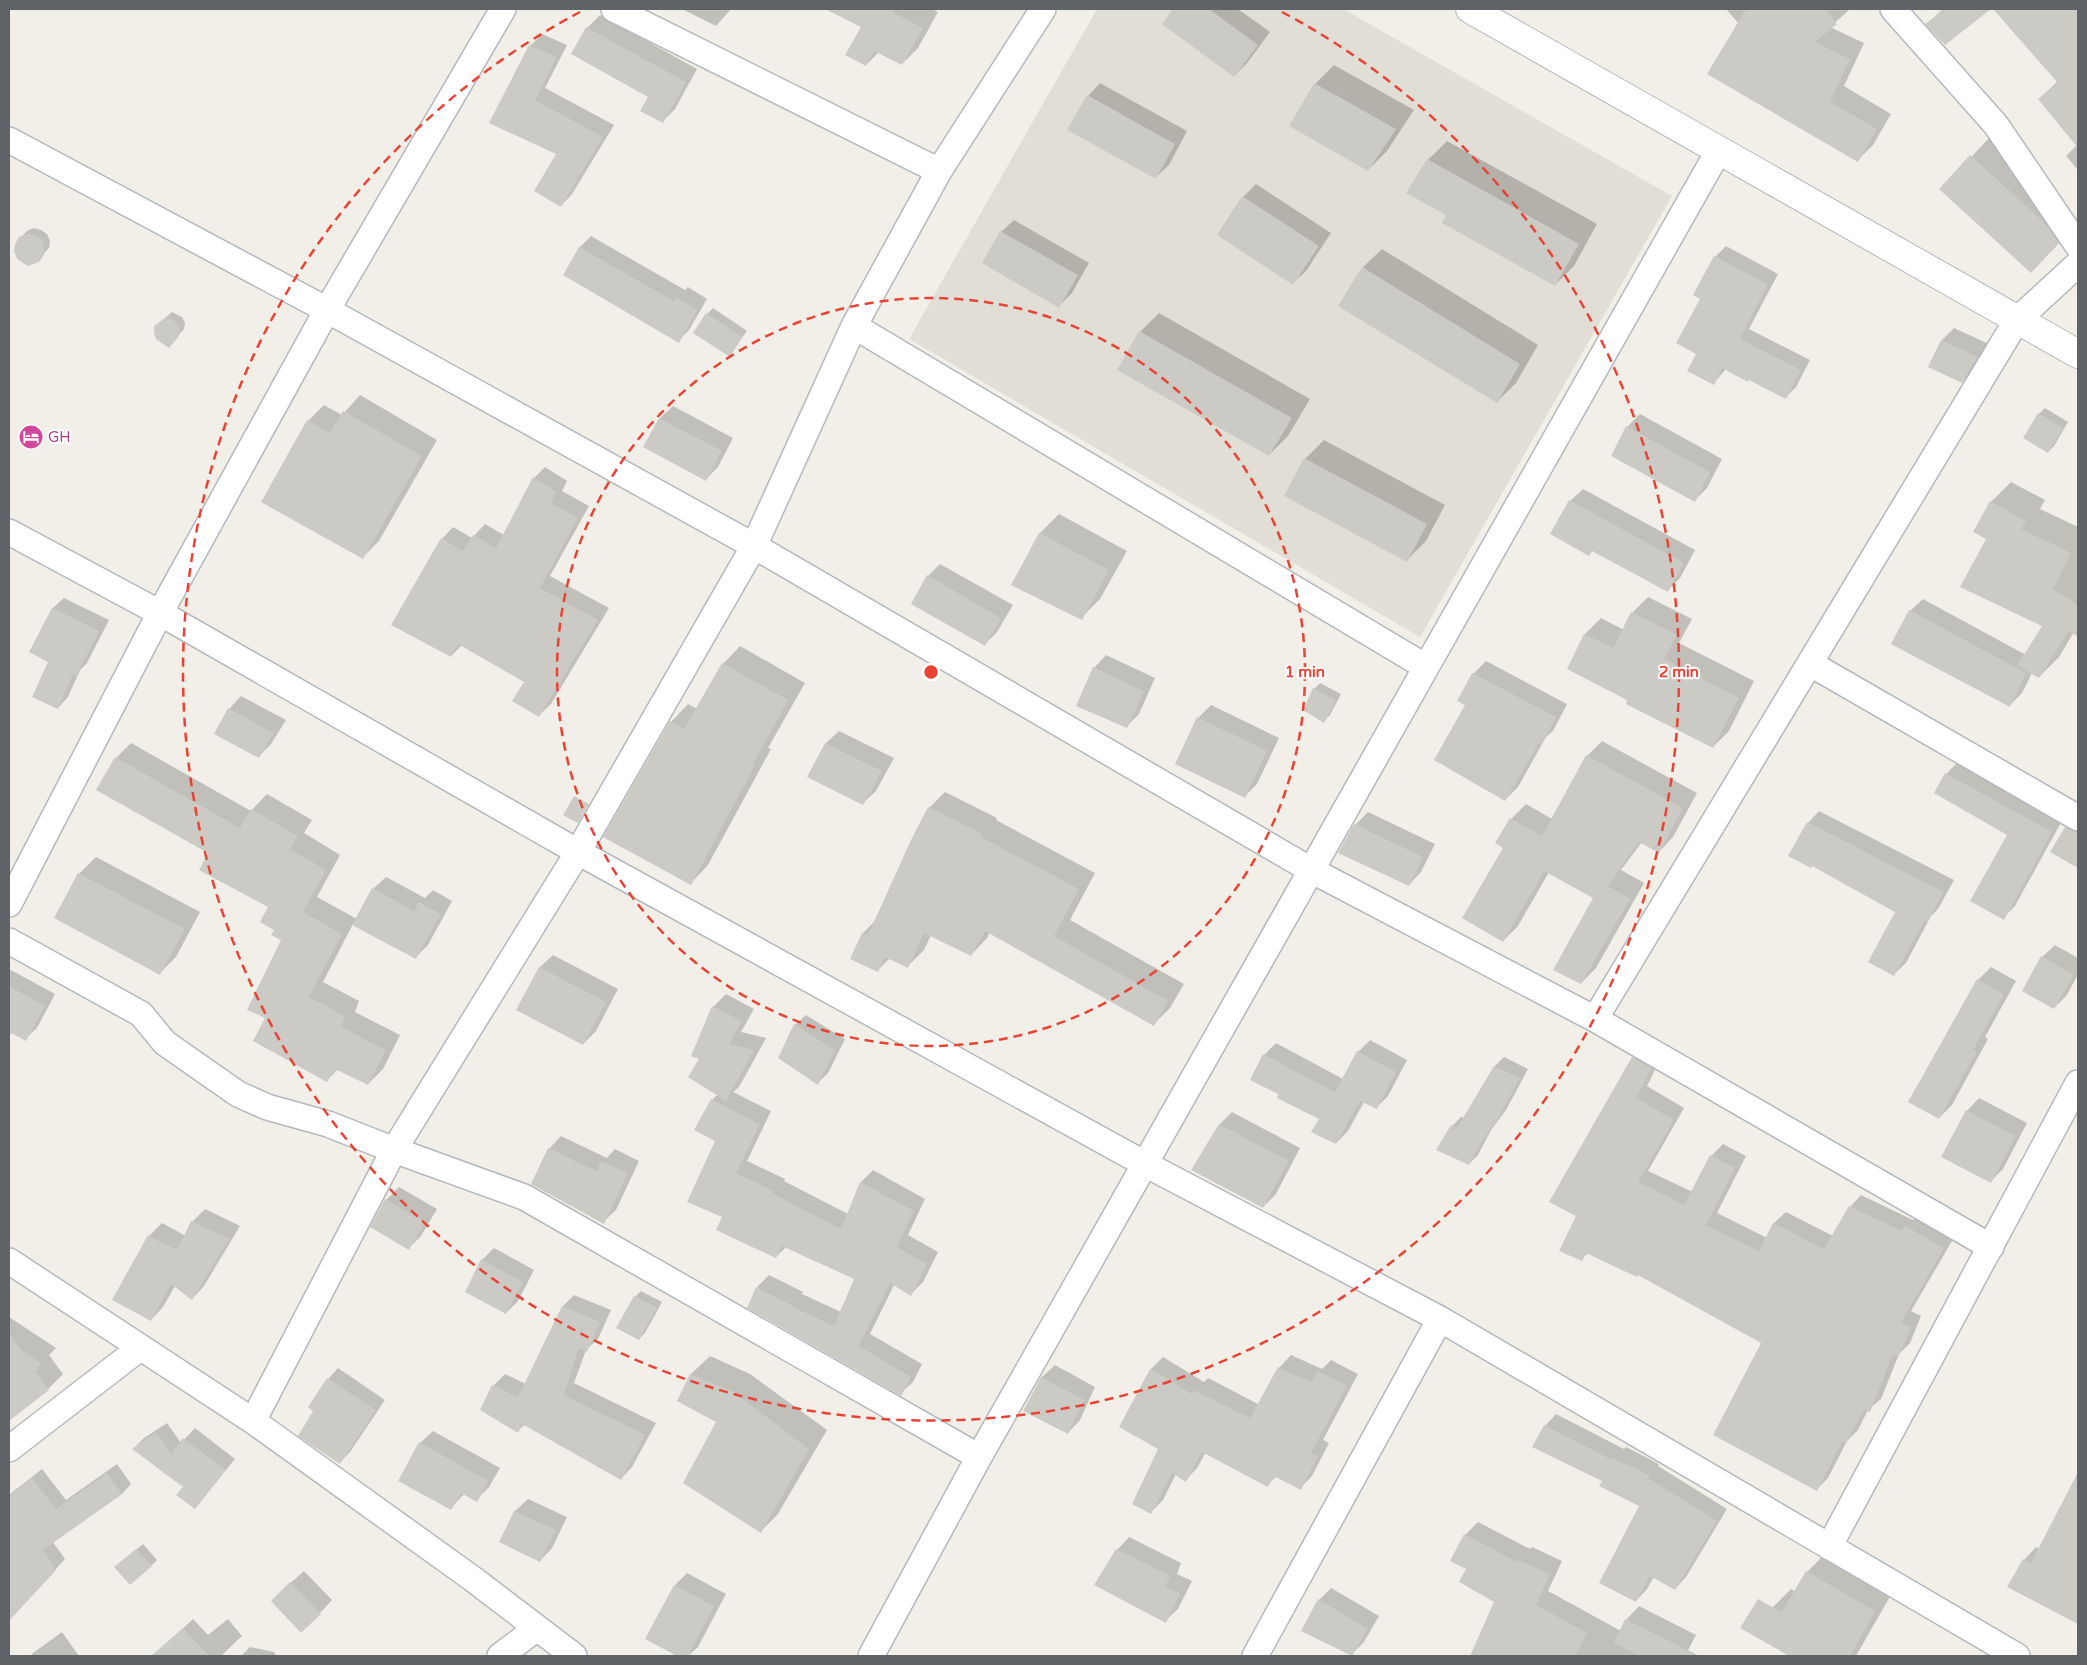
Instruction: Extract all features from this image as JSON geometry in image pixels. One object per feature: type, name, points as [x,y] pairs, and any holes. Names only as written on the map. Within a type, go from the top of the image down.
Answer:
[{"type":"street","points":[[9,904],[160,613],[327,310],[503,9]]},
{"type":"street","points":[[614,9],[939,171]]},
{"type":"street","points":[[253,1421],[394,1150],[578,852],[754,546],[854,326],[939,171],[1043,9]]},
{"type":"street","points":[[1470,9],[2078,354]]},
{"type":"street","points":[[1893,9],[1996,125],[2078,246]]},
{"type":"street","points":[[9,140],[327,310],[754,546],[1311,870],[1595,1019],[1990,1247]]},
{"type":"street","points":[[871,1656],[979,1457],[1719,150]]},
{"type":"street","points":[[1595,1019],[2017,320],[2078,264]]},
{"type":"street","points":[[854,326],[1426,667]]},
{"type":"street","points":[[9,532],[160,613],[578,852],[1145,1164],[1440,1318],[1829,1548],[2017,1656]]},
{"type":"street","points":[[1811,664],[2078,818]]},
{"type":"street","points":[[9,941],[141,1014],[165,1043],[238,1094],[267,1107],[328,1124],[524,1197],[979,1457]]},
{"type":"street","points":[[1829,1548],[2078,1082]]},
{"type":"street","points":[[9,1261],[253,1421],[473,1578],[574,1656]]},
{"type":"street","points":[[1259,1655],[1440,1318]]},
{"type":"street","points":[[9,1449],[140,1348]]},
{"type":"street","points":[[500,1656],[537,1628]]},
{"type":"shaded area","points":[[1097,9],[1343,9],[1672,196],[1420,637],[909,339]]},
{"type":"building","points":[[825,9],[896,9],[894,13],[923,28],[902,65],[874,51],[866,66],[845,55],[861,27]]},
{"type":"building","points":[[1173,9],[1209,9],[1258,45],[1234,77],[1162,24]]},
{"type":"building","points":[[1746,9],[1825,9],[1837,24],[1815,42],[1850,59],[1830,102],[1877,129],[1858,162],[1707,74]]},
{"type":"building","points":[[1945,9],[1991,9],[1945,45],[1925,24]]},
{"type":"building","points":[[1993,9],[2078,9],[2078,148],[2038,99],[2058,83]]},
{"type":"building","points":[[586,27],[686,82],[663,123],[640,111],[648,97],[571,54]]},
{"type":"building","points":[[529,45],[557,57],[535,100],[603,137],[561,207],[534,191],[556,154],[489,123]]},
{"type":"building","points":[[1314,83],[1396,129],[1368,171],[1289,126]]},
{"type":"building","points":[[1087,95],[1175,144],[1156,179],[1067,130]]},
{"type":"building","points":[[1970,155],[2045,223],[2059,243],[2031,273],[1939,189]]},
{"type":"building","points":[[1427,159],[1579,244],[1555,286],[1442,223],[1446,215],[1406,193]]},
{"type":"building","points":[[1242,196],[1319,246],[1293,285],[1217,235]]},
{"type":"building","points":[[1000,231],[1078,275],[1059,308],[982,263]]},
{"type":"building","points":[[27,234],[35,235],[42,240],[44,247],[44,255],[39,262],[28,266],[17,259],[14,251],[19,237]]},
{"type":"building","points":[[579,247],[674,301],[676,297],[697,310],[679,343],[563,275]]},
{"type":"building","points":[[1714,256],[1768,284],[1740,339],[1801,370],[1786,399],[1722,368],[1714,385],[1687,371],[1696,354],[1676,343],[1700,299],[1693,295]]},
{"type":"building","points":[[1362,267],[1520,364],[1497,403],[1338,306]]},
{"type":"building","points":[[706,313],[742,337],[730,357],[693,333]]},
{"type":"building","points":[[165,318],[177,323],[180,329],[179,336],[169,348],[156,339],[154,333],[154,326]]},
{"type":"building","points":[[1139,331],[1292,418],[1269,456],[1117,370]]},
{"type":"building","points":[[1941,340],[1978,357],[1962,383],[1928,367]]},
{"type":"building","points":[[343,411],[422,456],[363,559],[261,502],[307,420],[330,433]]},
{"type":"building","points":[[2038,413],[2063,428],[2048,453],[2023,438]]},
{"type":"building","points":[[659,418],[722,451],[706,481],[643,447]]},
{"type":"building","points":[[1626,426],[1710,472],[1695,502],[1611,456]]},
{"type":"building","points":[[1304,458],[1427,524],[1407,562],[1284,496]]},
{"type":"building","points":[[533,477],[556,492],[551,503],[578,518],[540,588],[598,620],[539,717],[512,701],[524,682],[458,644],[451,657],[391,625],[441,538],[463,551],[473,535],[496,548]]},
{"type":"building","points":[[1569,500],[1684,563],[1668,592],[1592,551],[1589,556],[1550,534]]},
{"type":"building","points":[[1990,501],[2026,521],[2021,529],[2071,553],[2053,589],[2078,605],[2078,637],[2069,631],[2039,678],[2017,666],[2042,626],[1960,587],[1986,539],[1973,532]]},
{"type":"building","points":[[1039,533],[1109,570],[1082,620],[1011,585]]},
{"type":"building","points":[[927,575],[1001,618],[985,646],[911,604]]},
{"type":"building","points":[[52,608],[99,631],[76,676],[73,674],[58,709],[32,697],[48,662],[29,652]]},
{"type":"building","points":[[1909,610],[2026,673],[2010,707],[1891,644]]},
{"type":"building","points":[[1631,612],[1677,635],[1664,659],[1739,698],[1713,748],[1626,704],[1627,700],[1567,669],[1584,634],[1613,648]]},
{"type":"building","points":[[722,663],[788,700],[691,885],[603,837],[670,721],[684,729]]},
{"type":"building","points":[[1093,667],[1144,691],[1127,728],[1076,706]]},
{"type":"building","points":[[1472,673],[1556,717],[1541,745],[1539,743],[1505,801],[1434,760],[1465,705],[1457,701]]},
{"type":"building","points":[[1313,688],[1336,700],[1324,723],[1303,710]]},
{"type":"building","points":[[228,708],[274,733],[259,758],[214,734]]},
{"type":"building","points":[[1197,717],[1267,751],[1245,798],[1175,764]]},
{"type":"building","points":[[825,743],[882,771],[863,805],[807,777]]},
{"type":"building","points":[[1586,755],[1683,808],[1659,853],[1639,842],[1608,886],[1630,899],[1581,984],[1553,970],[1593,898],[1544,871],[1503,942],[1462,918],[1503,848],[1495,843],[1510,818],[1542,836]]},
{"type":"building","points":[[115,757],[240,828],[251,809],[298,836],[290,849],[326,870],[303,912],[342,934],[309,997],[345,1016],[341,1027],[386,1050],[368,1085],[335,1069],[327,1082],[253,1041],[265,1018],[247,1010],[281,940],[271,935],[274,930],[260,922],[268,907],[199,870],[208,853],[96,790]]},
{"type":"building","points":[[1945,773],[2052,832],[2004,920],[1970,901],[2007,835],[1934,793]]},
{"type":"building","points":[[574,796],[589,804],[578,823],[563,815]]},
{"type":"building","points":[[928,807],[982,834],[981,837],[1079,889],[1054,936],[1168,1001],[1154,1026],[985,931],[971,956],[924,933],[908,968],[885,957],[878,972],[850,959],[862,933],[868,935]]},
{"type":"building","points":[[1807,822],[1944,892],[1927,922],[1925,920],[1894,976],[1868,962],[1895,912],[1812,866],[1811,868],[1788,856]]},
{"type":"building","points":[[1354,824],[1423,857],[1409,886],[1338,853]]},
{"type":"building","points":[[2065,827],[2078,832],[2078,868],[2050,852]]},
{"type":"building","points":[[78,873],[185,929],[160,975],[54,918]]},
{"type":"building","points":[[372,888],[414,911],[419,902],[441,914],[416,959],[352,925]]},
{"type":"building","points":[[2041,956],[2074,975],[2054,1009],[2022,991]]},
{"type":"building","points":[[539,967],[606,1002],[583,1045],[516,1010]]},
{"type":"building","points":[[1977,979],[2004,994],[1973,1050],[1977,1052],[1939,1119],[1908,1102]]},
{"type":"building","points":[[9,986],[45,1006],[26,1041],[9,1032]]},
{"type":"building","points":[[712,1006],[742,1021],[729,1044],[754,1050],[726,1101],[688,1077],[699,1059],[691,1056]]},
{"type":"building","points":[[794,1024],[835,1050],[818,1085],[778,1058]]},
{"type":"building","points":[[1357,1051],[1396,1072],[1377,1109],[1360,1101],[1336,1144],[1311,1132],[1319,1119],[1277,1098],[1278,1094],[1250,1080],[1263,1054],[1335,1092]]},
{"type":"building","points":[[1632,1057],[1652,1068],[1636,1098],[1674,1120],[1638,1182],[1684,1205],[1710,1155],[1735,1168],[1706,1225],[1759,1251],[1773,1223],[1824,1249],[1849,1206],[1902,1231],[1905,1226],[1944,1248],[1901,1323],[1911,1328],[1898,1357],[1893,1354],[1870,1412],[1864,1410],[1846,1443],[1842,1441],[1817,1491],[1713,1435],[1761,1343],[1638,1275],[1637,1277],[1586,1253],[1582,1261],[1559,1251],[1576,1216],[1549,1202]]},
{"type":"building","points":[[1494,1066],[1520,1078],[1469,1165],[1436,1150],[1451,1125],[1457,1128]]},
{"type":"building","points":[[711,1099],[760,1124],[736,1173],[773,1191],[772,1193],[841,1229],[860,1182],[914,1211],[897,1247],[927,1264],[911,1296],[890,1283],[859,1346],[911,1377],[901,1396],[747,1308],[756,1287],[834,1326],[854,1279],[782,1246],[776,1258],[716,1230],[722,1217],[687,1202],[715,1141],[694,1130]]},
{"type":"building","points":[[1966,1110],[2016,1136],[1991,1183],[1941,1157]]},
{"type":"building","points":[[1219,1124],[1289,1161],[1263,1208],[1191,1170]]},
{"type":"building","points":[[548,1148],[597,1171],[601,1161],[628,1173],[604,1224],[531,1184]]},
{"type":"building","points":[[385,1199],[425,1222],[409,1250],[370,1227]]},
{"type":"building","points":[[191,1221],[229,1239],[192,1300],[171,1284],[151,1321],[112,1300],[148,1235],[177,1250]]},
{"type":"building","points":[[481,1259],[523,1282],[506,1314],[465,1292]]},
{"type":"building","points":[[634,1296],[657,1308],[639,1340],[616,1328]]},
{"type":"building","points":[[562,1306],[600,1322],[587,1352],[579,1348],[564,1395],[645,1435],[621,1480],[522,1424],[518,1433],[480,1410],[492,1385],[518,1397]]},
{"type":"building","points":[[9,1333],[20,1349],[42,1364],[35,1371],[49,1390],[9,1421]]},
{"type":"building","points":[[1278,1367],[1311,1382],[1318,1371],[1347,1386],[1311,1453],[1318,1456],[1301,1490],[1274,1476],[1268,1487],[1202,1452],[1186,1482],[1172,1473],[1151,1514],[1132,1504],[1158,1449],[1119,1427],[1150,1369],[1192,1394],[1194,1390],[1250,1418]]},
{"type":"building","points":[[690,1374],[732,1391],[809,1449],[761,1533],[683,1483],[716,1422],[677,1401]]},
{"type":"building","points":[[1041,1377],[1084,1400],[1068,1434],[1023,1411]]},
{"type":"building","points":[[327,1378],[376,1410],[340,1464],[298,1436],[313,1411],[308,1407]]},
{"type":"building","points":[[1544,1425],[1612,1460],[1613,1458],[1649,1475],[1648,1478],[1717,1521],[1675,1590],[1650,1576],[1636,1602],[1599,1583],[1639,1506],[1599,1486],[1602,1481],[1532,1447]]},
{"type":"building","points":[[156,1432],[171,1454],[183,1438],[226,1470],[195,1509],[176,1495],[183,1487],[132,1449]]},
{"type":"building","points":[[419,1442],[488,1481],[477,1502],[461,1493],[451,1510],[398,1481]]},
{"type":"building","points":[[2078,1472],[2078,1624],[2007,1587],[2023,1559],[2031,1563]]},
{"type":"building","points":[[107,1473],[122,1494],[43,1550],[56,1570],[9,1621],[9,1496],[32,1478],[56,1509]]},
{"type":"building","points":[[514,1511],[556,1530],[540,1562],[499,1542]]},
{"type":"building","points":[[1464,1534],[1517,1562],[1518,1560],[1550,1574],[1536,1605],[1587,1633],[1575,1656],[1470,1656],[1494,1602],[1459,1582],[1466,1569],[1450,1561]]},
{"type":"building","points":[[136,1549],[152,1566],[130,1585],[114,1567]]},
{"type":"building","points":[[1116,1549],[1170,1576],[1165,1587],[1180,1593],[1166,1623],[1094,1585]]},
{"type":"building","points":[[1806,1571],[1875,1611],[1850,1656],[1789,1656],[1740,1628],[1758,1599],[1782,1612]]},
{"type":"building","points":[[290,1582],[321,1614],[301,1633],[271,1601]]},
{"type":"building","points":[[674,1585],[714,1606],[688,1656],[677,1656],[645,1639]]},
{"type":"building","points":[[1318,1599],[1368,1629],[1352,1656],[1301,1631]]},
{"type":"building","points":[[1625,1619],[1700,1656],[1640,1656],[1614,1643]]},
{"type":"building","points":[[183,1628],[209,1656],[151,1656]]},
{"type":"place","name":"GH","points":[[31,437]]}]
